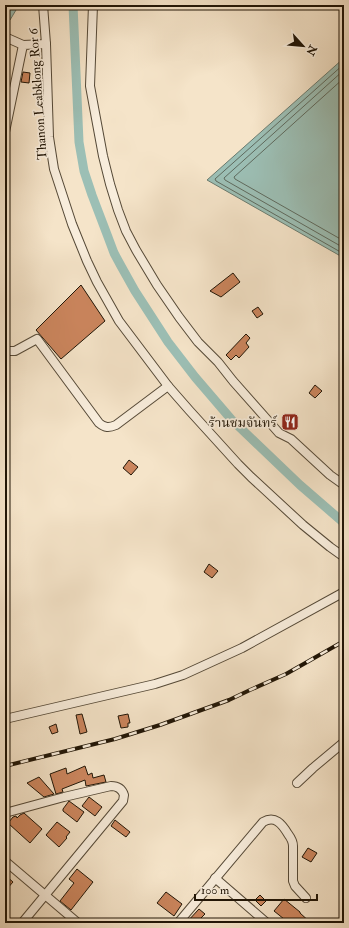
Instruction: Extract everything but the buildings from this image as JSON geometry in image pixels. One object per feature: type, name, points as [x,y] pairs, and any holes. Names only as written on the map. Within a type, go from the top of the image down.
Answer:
[{"type":"street","name":"Thanon Leabklong Ror 6","points":[[43,5],[51,154],[56,175],[72,224],[97,282],[119,321],[168,386],[189,410],[243,468],[303,525],[330,548],[344,557]]},
{"type":"street","points":[[93,5],[90,86],[103,156],[110,184],[126,231],[157,285],[179,318],[198,342],[218,362],[279,433],[291,439],[330,475],[344,485]]},
{"type":"street","points":[[5,37],[23,45],[46,44]]},
{"type":"street","points":[[5,132],[23,45]]},
{"type":"street","points":[[5,349],[15,351],[36,339],[99,423],[107,427],[116,425],[168,386]]},
{"type":"street","points":[[5,719],[155,684],[183,675],[242,648],[344,592]]},
{"type":"street","points":[[297,783],[344,742]]},
{"type":"street","points":[[5,813],[110,786],[118,787],[123,793],[124,797],[123,801],[22,923]]},
{"type":"street","points":[[178,923],[263,822],[267,820],[275,820],[281,824],[292,841],[294,852],[294,884],[306,898]]},
{"type":"street","points":[[5,861],[78,923]]},
{"type":"street","points":[[215,878],[267,923]]},
{"type":"water","points":[[5,5],[19,5],[10,20],[5,19]]},
{"type":"water","points":[[344,58],[344,258],[207,180]]},
{"type":"waterway","points":[[73,5],[79,142],[84,171],[114,253],[135,291],[168,342],[195,377],[231,419],[300,485],[344,523]]},
{"type":"railway","points":[[5,766],[115,739],[160,725],[229,700],[286,674],[344,641]]},
{"type":"place","name":"ร้านชมจันทร์","points":[[290,422]]}]
